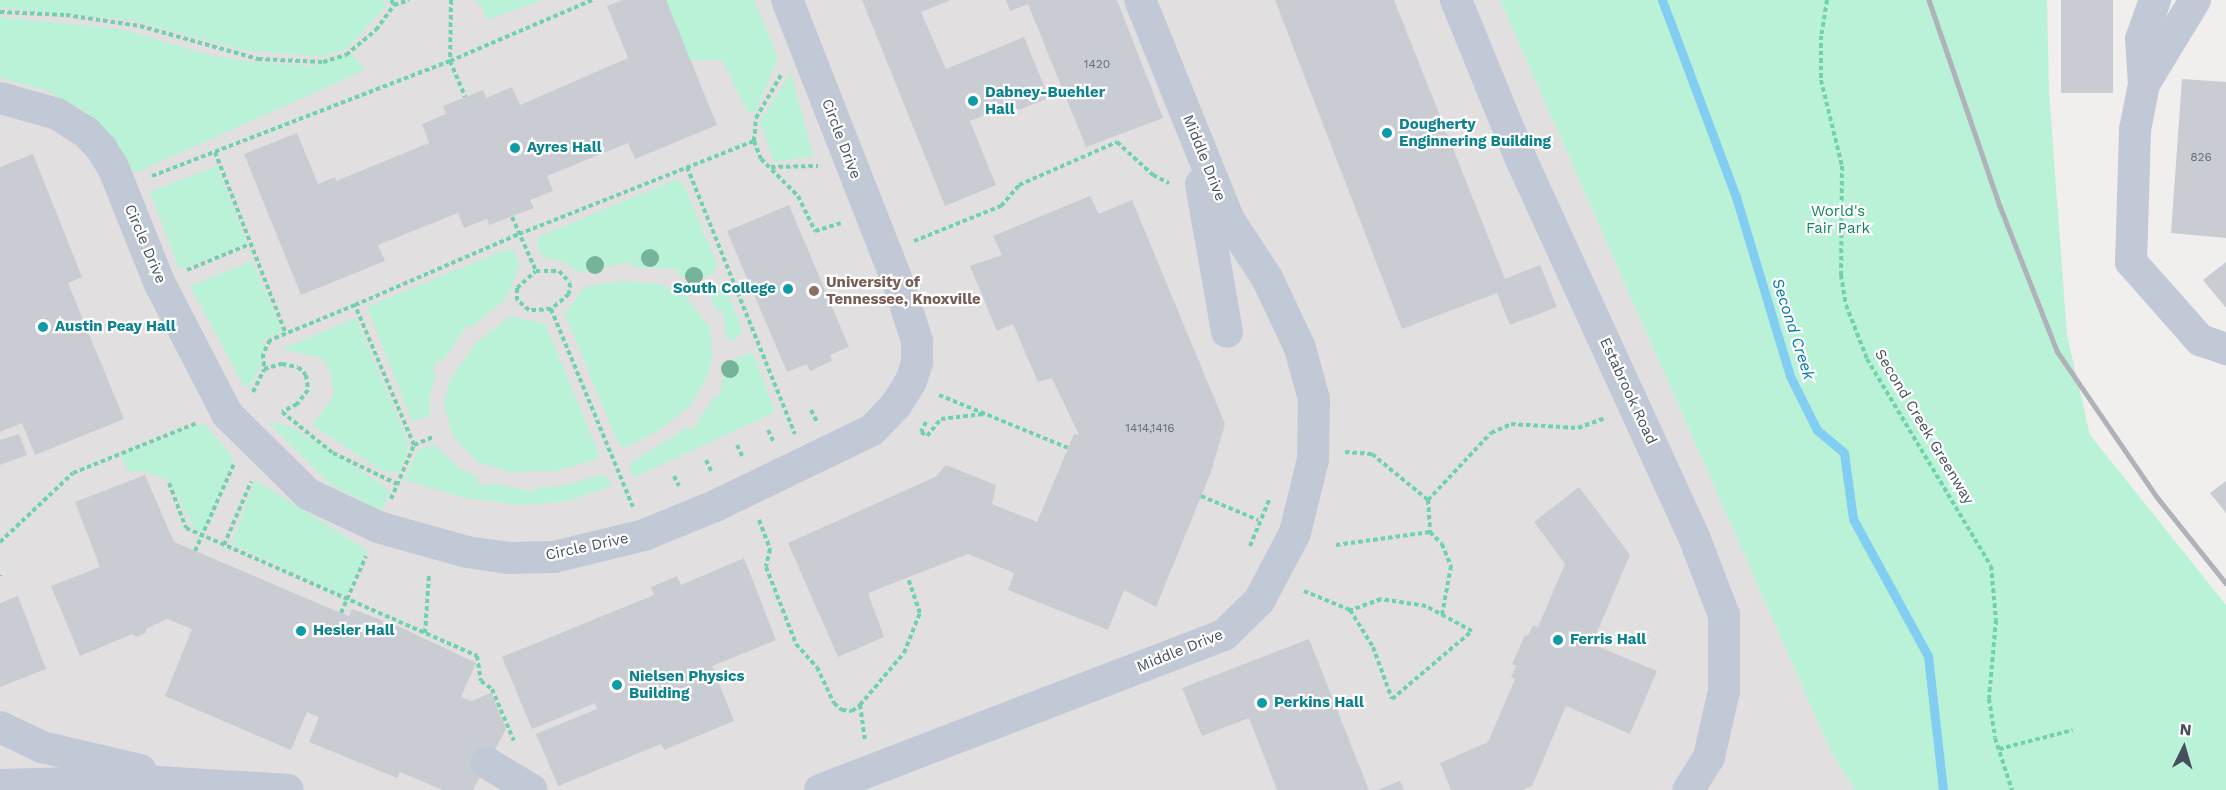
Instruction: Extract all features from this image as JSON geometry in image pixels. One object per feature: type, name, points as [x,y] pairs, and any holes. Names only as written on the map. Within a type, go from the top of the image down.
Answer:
[{"type":"street","name":"Circle Drive","points":[[0,98],[57,114],[87,133],[101,148],[116,176],[159,282],[227,414],[308,494],[373,541],[509,558],[554,557],[644,535],[715,507],[872,430],[896,405],[911,381],[917,362],[917,341],[900,288],[787,0]]},
{"type":"street","name":"Middle Drive","points":[[827,789],[1224,635],[1255,607],[1295,533],[1313,459],[1314,399],[1300,348],[1267,278],[1228,220],[1140,0]]},
{"type":"street","name":"Estabrook Road","points":[[1456,0],[1520,157],[1694,537],[1724,615],[1724,692],[1709,757],[1688,790]]},
{"type":"street","points":[[2155,0],[2141,39],[2144,84],[2135,130],[2131,262],[2200,340],[2226,349]]},
{"type":"street","points":[[2144,84],[2195,0]]},
{"type":"street","points":[[1194,133],[1227,332]]},
{"type":"street","points":[[0,727],[42,747],[190,782]]},
{"type":"street","points":[[487,763],[532,790]]},
{"type":"street","points":[[0,785],[190,782],[288,790]]},
{"type":"path","points":[[391,0],[394,5]]},
{"type":"path","points":[[0,12],[66,15],[140,26],[258,59],[323,62],[346,56],[376,30],[394,5],[409,0]]},
{"type":"path","points":[[451,0],[450,61],[465,97]]},
{"type":"path","points":[[116,176],[137,181],[450,61],[592,0]]},
{"type":"path","name":"Second Creek Greenway","points":[[1827,0],[1821,36],[1821,80],[1842,166],[1842,286],[1846,305],[1867,359],[1988,555],[1996,600],[1989,699],[1999,749],[2012,790]]},
{"type":"path","points":[[783,73],[756,118],[753,141],[761,159],[798,196],[816,231],[842,223]]},
{"type":"path","points":[[252,400],[254,386],[264,369],[263,354],[270,340],[519,234],[753,141]]},
{"type":"path","points":[[910,243],[1000,206],[1018,185],[1117,142],[1154,175]]},
{"type":"path","points":[[215,152],[286,334]]},
{"type":"path","points":[[687,167],[798,441]]},
{"type":"path","points":[[770,167],[828,167]]},
{"type":"path","points":[[512,217],[536,271]]},
{"type":"path","points":[[906,233],[913,250]]},
{"type":"path","points":[[159,282],[250,244]]},
{"type":"path","points":[[536,271],[559,271],[570,283],[568,294],[551,309],[529,310],[516,300],[517,288],[536,271]]},
{"type":"path","points":[[355,305],[414,445]]},
{"type":"path","points":[[551,309],[637,516]]},
{"type":"path","points":[[264,369],[282,364],[298,367],[306,375],[308,390],[297,404],[282,412]]},
{"type":"path","points":[[935,403],[940,387]]},
{"type":"path","points":[[938,395],[1068,448]]},
{"type":"path","points":[[1442,615],[1451,566],[1442,544],[1430,532],[1428,500],[1491,433],[1511,424],[1578,428],[1635,406]]},
{"type":"path","points":[[273,411],[282,412],[333,453],[397,484]]},
{"type":"path","points":[[915,427],[930,412],[921,432],[927,436],[941,419],[985,414]]},
{"type":"path","points":[[0,542],[73,473],[197,423]]},
{"type":"path","points":[[341,613],[414,445],[433,437]]},
{"type":"path","points":[[1340,452],[1372,454],[1428,500]]},
{"type":"path","points":[[236,459],[245,467]]},
{"type":"path","points":[[195,551],[233,464]]},
{"type":"path","points":[[224,545],[254,474]]},
{"type":"path","points":[[169,483],[186,528],[477,656],[481,681],[492,689],[516,745]]},
{"type":"path","points":[[1201,496],[1258,520]]},
{"type":"path","points":[[757,514],[770,549],[766,567],[796,644],[817,667],[834,703],[842,710],[852,711],[860,705],[904,653],[920,613],[908,578]]},
{"type":"path","points":[[1336,545],[1430,532]]},
{"type":"path","points":[[424,633],[429,565]]},
{"type":"path","points":[[1304,591],[1350,610],[1373,647],[1392,699],[1472,631],[1426,606],[1381,599],[1350,610]]},
{"type":"path","points":[[1999,749],[2073,729]]},
{"type":"shaded area","name":"University of Tennessee, Knoxville","points":[[0,0],[1500,0],[1832,754],[1855,790],[0,790]]},
{"type":"green space","points":[[0,0],[384,0],[386,6],[348,48],[323,57],[242,50],[132,20],[0,8]]},
{"type":"green space","points":[[474,0],[543,0],[486,20],[482,7]]},
{"type":"green space","points":[[649,0],[754,0],[778,58],[755,113],[748,113],[722,60],[665,60]]},
{"type":"green space","name":"World's Fair Park","points":[[1500,0],[2047,0],[2049,92],[2067,335],[2090,435],[2226,605],[2226,790],[1855,790],[1832,754]]},
{"type":"green space","points":[[0,17],[121,29],[213,56],[254,62],[312,66],[352,54],[365,70],[135,173],[86,112],[46,90],[0,78]]},
{"type":"green space","points":[[791,73],[813,156],[774,162],[760,121]]},
{"type":"green space","points":[[217,166],[247,243],[180,269],[150,192]]},
{"type":"green space","points":[[675,180],[683,183],[717,264],[713,274],[691,281],[677,274],[678,269],[632,267],[632,262],[579,272],[564,262],[543,257],[538,250],[538,237]]},
{"type":"green space","points":[[507,249],[514,251],[520,265],[505,300],[470,328],[467,325],[442,362],[437,360],[432,370],[436,373],[430,396],[430,416],[412,421],[367,307]]},
{"type":"green space","points":[[252,261],[282,331],[264,339],[260,367],[250,386],[244,386],[190,286]]},
{"type":"green space","points":[[622,281],[659,284],[687,297],[710,329],[712,351],[709,373],[690,406],[661,429],[624,448],[618,443],[565,314],[584,287]]},
{"type":"green space","points":[[720,290],[728,293],[743,331],[732,341],[726,337],[723,311],[719,312],[709,297]]},
{"type":"green space","points":[[510,316],[545,324],[599,454],[596,460],[554,471],[511,472],[478,462],[453,437],[444,404],[450,380],[477,342]]},
{"type":"green space","points":[[356,318],[407,439],[407,454],[399,472],[384,472],[312,425],[334,395],[331,374],[323,358],[282,349]]},
{"type":"green space","points":[[749,353],[754,355],[775,412],[633,478],[629,464],[688,427],[692,431],[714,396],[719,397],[726,363]]},
{"type":"green space","points":[[267,421],[292,427],[390,490],[382,511],[330,484]]},
{"type":"green space","points":[[204,423],[234,459],[202,532],[194,528],[169,480],[142,471],[128,472],[121,455]]},
{"type":"green space","points":[[434,444],[459,468],[479,478],[478,483],[488,487],[490,483],[535,492],[535,488],[562,486],[604,474],[612,486],[567,501],[522,505],[465,498],[404,480],[418,450]]},
{"type":"green space","points":[[255,480],[367,550],[345,596],[232,544]]},
{"type":"building","name":"Ayres Hall","points":[[623,0],[666,0],[717,125],[635,159],[628,143],[547,176],[553,191],[530,200],[534,208],[489,225],[487,219],[464,228],[458,213],[378,245],[385,261],[301,295],[244,154],[297,133],[318,184],[335,177],[336,181],[429,143],[422,124],[446,114],[443,106],[483,90],[486,98],[512,87],[520,105],[628,58],[607,6]]},
{"type":"building","name":"Dabney-Buehler Hall","points":[[862,0],[951,0],[921,12],[946,69],[1024,37],[1049,98],[1016,111],[1013,104],[970,121],[996,185],[945,206]]},
{"type":"building","name":"Dabney-Buehler Hall","points":[[1006,0],[1117,0],[1163,118],[1086,147],[1028,4],[1010,11]]},
{"type":"building","name":"Dougherty Enginnering Building","points":[[1275,0],[1394,0],[1505,279],[1540,265],[1557,307],[1510,325],[1497,293],[1402,329]]},
{"type":"building","points":[[2061,0],[2113,0],[2113,93],[2061,93]]},
{"type":"building","points":[[2182,79],[2226,82],[2226,238],[2171,233]]},
{"type":"building","name":"Austin Peay Hall","points":[[33,154],[82,277],[68,283],[124,419],[35,455],[22,423],[0,432],[0,167]]},
{"type":"building","points":[[1090,196],[1099,214],[1132,200],[1225,424],[1211,472],[1156,607],[1124,590],[1108,630],[1008,590],[1014,573],[968,554],[868,593],[884,637],[838,657],[788,543],[935,477],[946,465],[996,485],[992,504],[1037,522],[1074,434],[1079,435],[1052,378],[1038,382],[1013,324],[997,331],[970,266],[1002,255],[993,236]]},
{"type":"building","name":"South College","points":[[789,205],[849,347],[830,355],[832,361],[810,371],[807,364],[787,372],[727,231]]},
{"type":"building","points":[[2226,262],[2226,308],[2203,280]]},
{"type":"building","points":[[19,434],[27,455],[0,465],[0,440]]},
{"type":"building","name":"Hesler Hall","points":[[145,475],[174,542],[341,613],[349,616],[352,609],[400,627],[476,663],[461,697],[471,701],[491,693],[506,729],[473,790],[443,790],[400,772],[397,778],[309,742],[319,717],[307,712],[291,750],[165,696],[192,629],[167,619],[146,629],[146,633],[136,637],[132,634],[80,656],[51,586],[100,567],[75,502]]},
{"type":"building","points":[[2226,481],[2226,513],[2210,493]]},
{"type":"building","name":"Ferris Hall","points":[[1579,487],[1630,555],[1592,644],[1657,671],[1630,734],[1566,706],[1532,786],[1522,790],[1451,790],[1440,763],[1488,742],[1515,679],[1511,677],[1516,666],[1512,664],[1525,635],[1528,636],[1533,625],[1538,627],[1565,564],[1534,522]]},
{"type":"building","name":"Nielsen Physics Building","points":[[744,558],[776,640],[712,666],[734,721],[664,750],[661,744],[558,786],[536,734],[597,709],[595,703],[532,729],[502,657],[654,595],[651,587],[677,576],[681,585]]},
{"type":"building","points":[[18,596],[46,669],[0,687],[0,603]]},
{"type":"building","name":"Perkins Hall","points":[[1309,639],[1369,790],[1277,790],[1249,718],[1202,736],[1182,688]]},
{"type":"building","points":[[1400,781],[1404,790],[1377,790]]},
{"type":"waterway","name":"Second Creek","points":[[1662,0],[1736,197],[1790,376],[1817,430],[1844,453],[1853,519],[1928,656],[1943,790]]},
{"type":"railway","points":[[1929,0],[2000,206],[2057,351],[2157,497],[2226,583]]},
{"type":"place","name":"Dabney-Buehler Hall","points":[[973,101]]},
{"type":"place","name":"Dougherty Enginnering Building","points":[[1387,133]]},
{"type":"place","name":"Ayres Hall","points":[[515,148]]},
{"type":"place","name":"South College","points":[[788,289]]},
{"type":"place","name":"University of Tennessee, Knoxville","points":[[814,291]]},
{"type":"place","name":"Austin Peay Hall","points":[[43,327]]},
{"type":"place","name":"Hesler Hall","points":[[301,631]]},
{"type":"place","name":"Ferris Hall","points":[[1558,640]]},
{"type":"place","name":"Nielsen Physics Building","points":[[617,685]]},
{"type":"place","name":"Perkins Hall","points":[[1262,703]]}]
